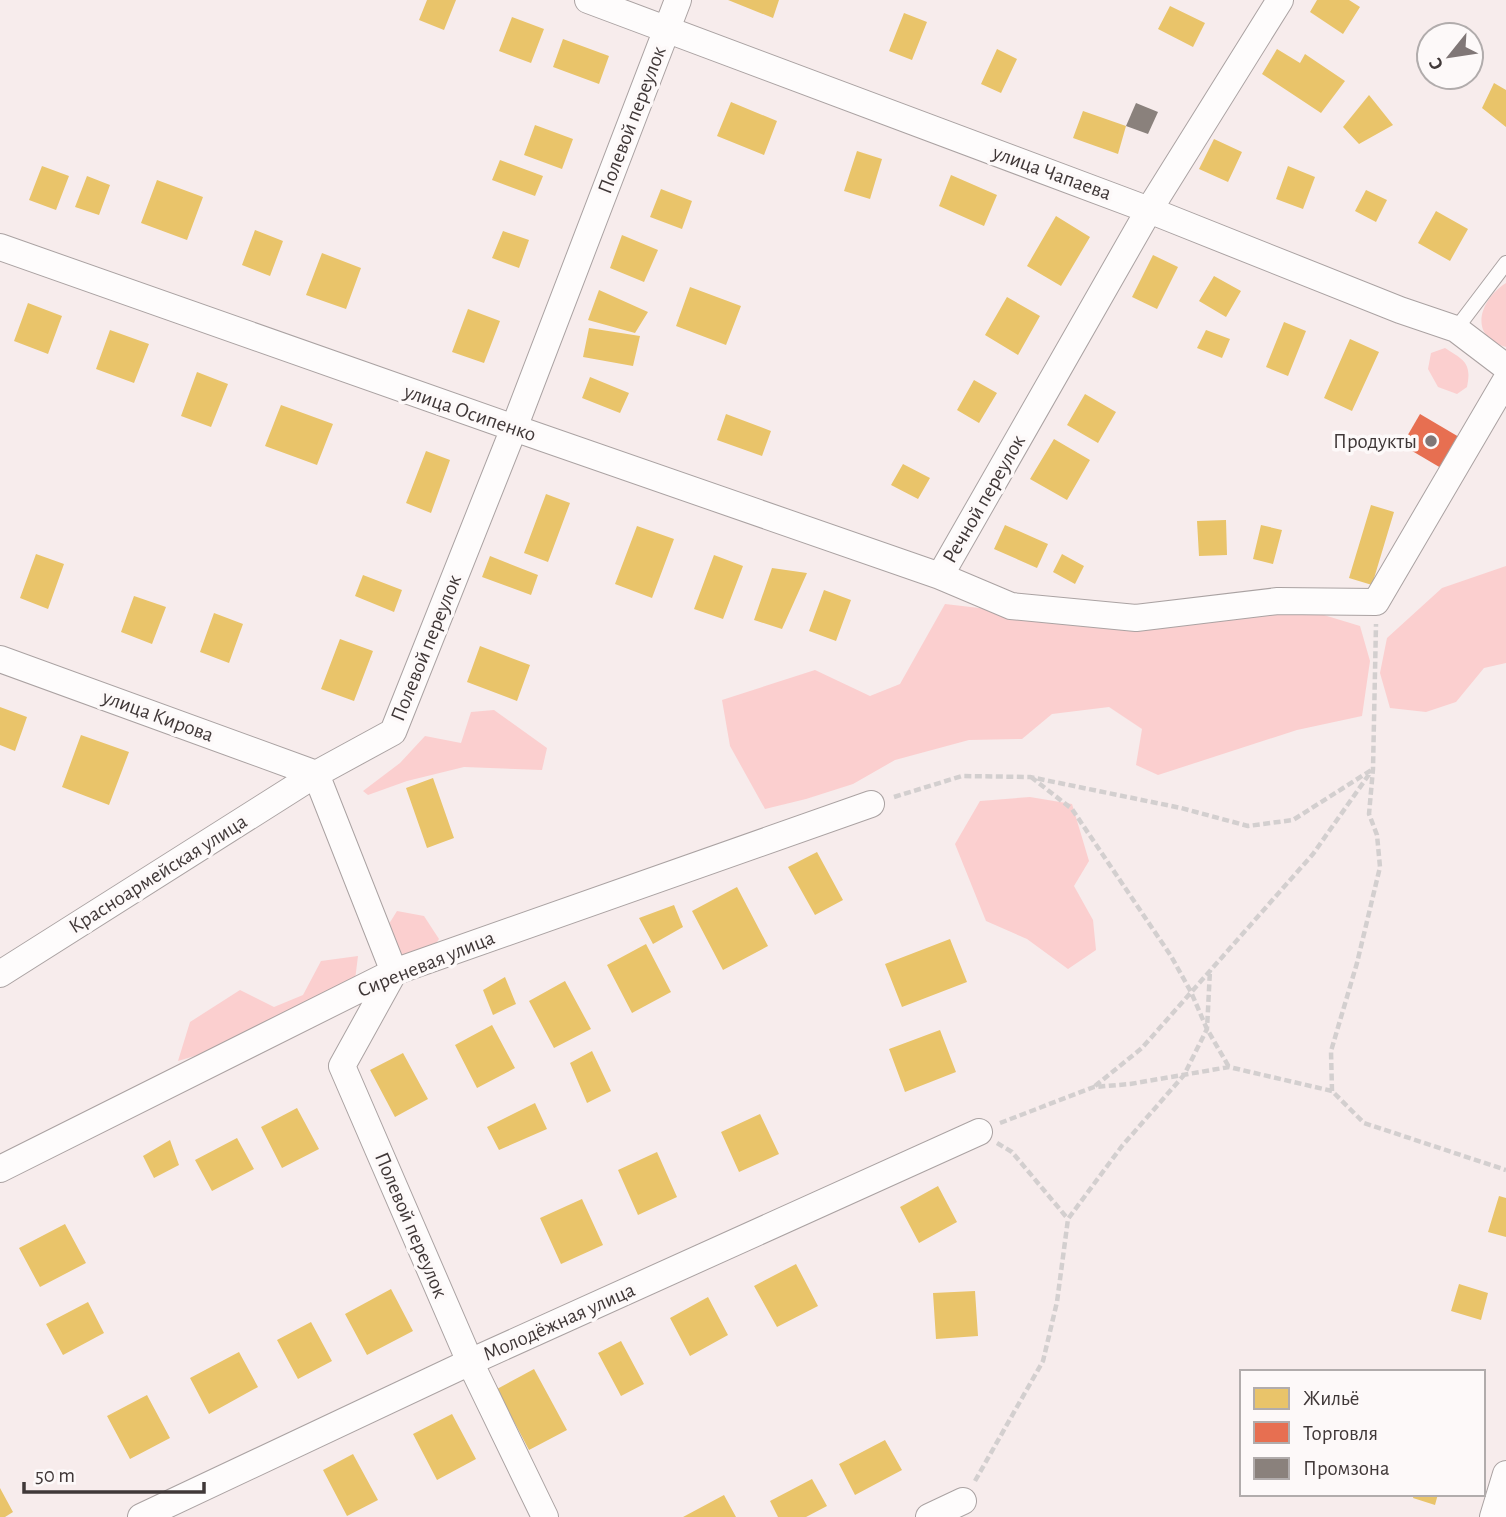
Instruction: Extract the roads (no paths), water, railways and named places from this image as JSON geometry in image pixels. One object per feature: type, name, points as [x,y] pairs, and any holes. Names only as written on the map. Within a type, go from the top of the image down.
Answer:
[{"type":"street","name":"улица Чапаева","points":[[588,0],[1149,210],[1400,310],[1456,329],[1506,367]]},
{"type":"street","name":"Полевой переулок","points":[[316,774],[393,732],[514,428],[678,0]]},
{"type":"street","name":"Речной переулок","points":[[1280,0],[1149,210],[940,576],[1012,606],[1136,618],[1278,601],[1376,601],[1506,380]]},
{"type":"street","name":"улица Осипенко","points":[[0,247],[940,576]]},
{"type":"street","name":"улица Кирова","points":[[0,659],[316,774]]},
{"type":"street","points":[[316,774],[394,972]]},
{"type":"street","name":"Красноармейская улица","points":[[0,974],[316,774]]},
{"type":"street","name":"Сиреневая улица","points":[[0,1169],[394,972],[871,804]]},
{"type":"street","name":"Полевой переулок","points":[[394,972],[342,1066],[470,1362]]},
{"type":"street","name":"Молодёжная улица","points":[[141,1517],[470,1362],[979,1132]]},
{"type":"street","points":[[470,1362],[545,1517]]},
{"type":"street","points":[[1493,1517],[1506,1474]]},
{"type":"street","points":[[929,1517],[963,1502]]},
{"type":"lane","points":[[1456,329],[1506,263]]},
{"type":"place","name":"Продукты","points":[[1431,441]]}]
